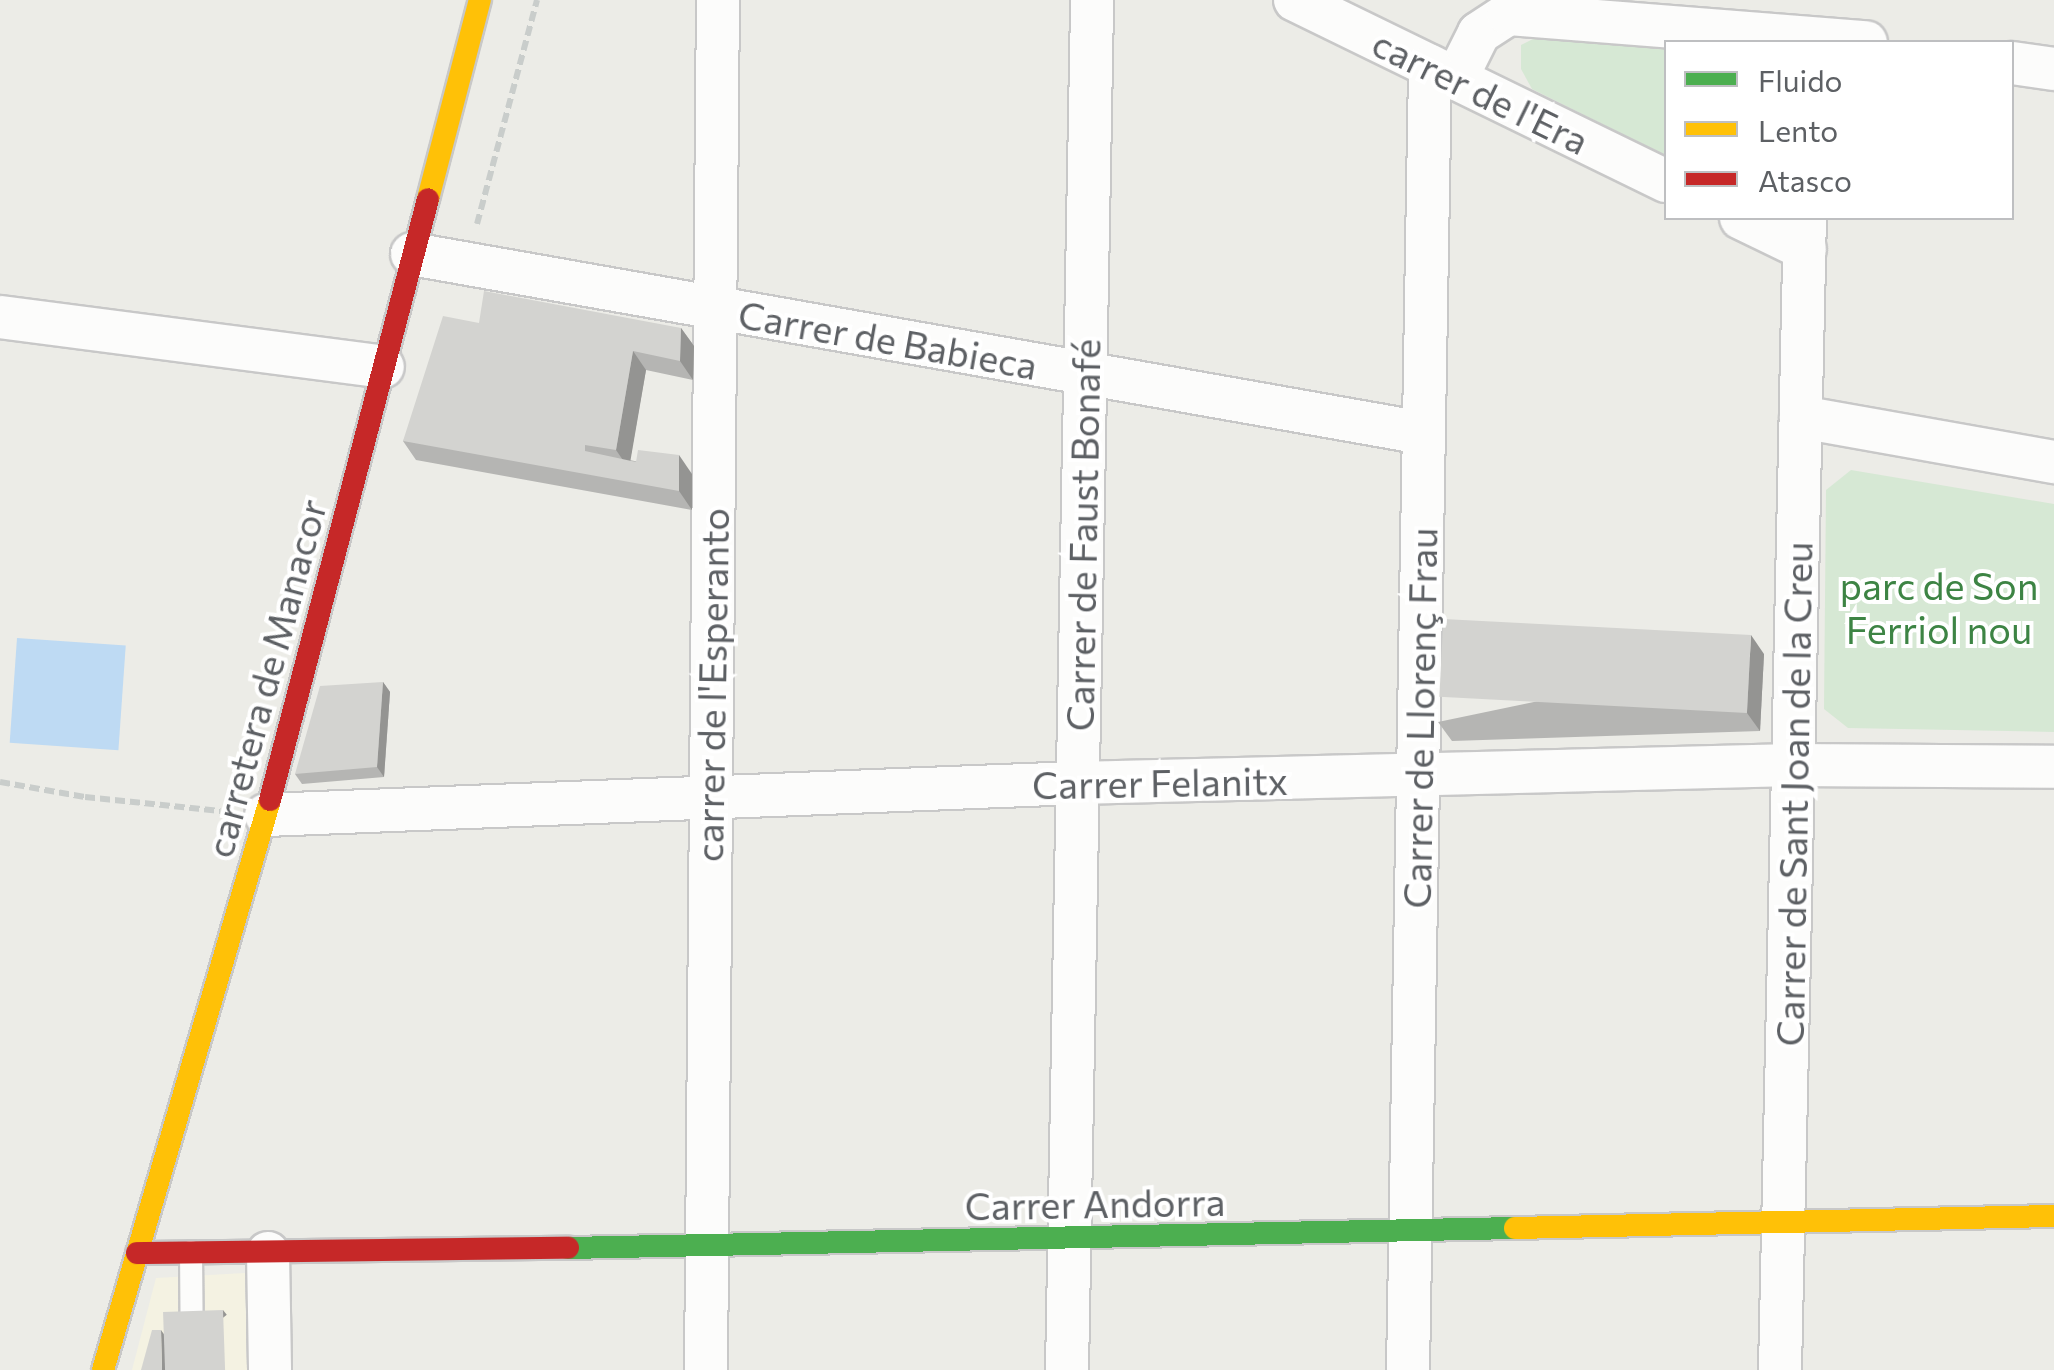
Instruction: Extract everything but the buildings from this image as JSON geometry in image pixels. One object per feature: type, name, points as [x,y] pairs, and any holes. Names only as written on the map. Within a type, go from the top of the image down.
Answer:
[{"type":"street","name":"carretera de Manacor","points":[[103,1370],[266,816],[480,0]]},
{"type":"street","name":"carrer de l'Esperanto","points":[[706,1370],[718,0]]},
{"type":"street","name":"Carrer de Faust Bonafé","points":[[1067,1370],[1092,0]]},
{"type":"street","name":"carrer de l'Era","points":[[1295,0],[1664,181]]},
{"type":"street","points":[[1443,72],[1479,33],[1508,14],[1838,40]]},
{"type":"street","points":[[2014,63],[2054,69]]},
{"type":"street","name":"Carrer de Llorenç Frau","points":[[1408,1370],[1423,433],[1443,72]]},
{"type":"street","points":[[1749,220],[1805,233]]},
{"type":"street","name":"Carrer de Sant Joan de la Creu","points":[[1780,1370],[1805,233]]},
{"type":"street","name":"Carrer de Babieca","points":[[412,254],[1423,433]]},
{"type":"street","points":[[0,316],[383,366]]},
{"type":"street","points":[[1801,417],[2054,462]]},
{"type":"street","name":"Carrer Felanitx","points":[[266,816],[1077,783],[1793,765],[2054,767]]},
{"type":"street","name":"Carrer Andorra","points":[[138,1253],[707,1246],[2054,1216]]},
{"type":"street","points":[[268,1254],[270,1370]]},
{"type":"lane","points":[[192,1252],[192,1370]]},
{"type":"path","points":[[466,264],[538,0]]},
{"type":"path","points":[[0,782],[85,797],[266,816]]},
{"type":"shaded area","points":[[245,1273],[247,1370],[132,1370],[156,1278]]},
{"type":"green space","points":[[1543,34],[1664,42],[1664,155],[1532,89],[1521,69],[1521,45]]},
{"type":"green space","name":"parc de Son Ferriol nou","points":[[1851,470],[2054,504],[2054,732],[1848,728],[1824,709],[1826,490]]},
{"type":"water","points":[[17,638],[126,646],[118,750],[10,743]]},
{"type":"traffic: fast","points":[[568,1248],[1515,1228]]},
{"type":"traffic: slow","points":[[428,199],[480,0]]},
{"type":"traffic: slow","points":[[103,1370],[270,800]]},
{"type":"traffic: slow","points":[[1515,1228],[2054,1216]]},
{"type":"traffic: jam","points":[[270,800],[428,199]]},
{"type":"traffic: jam","points":[[137,1253],[568,1248]]}]
